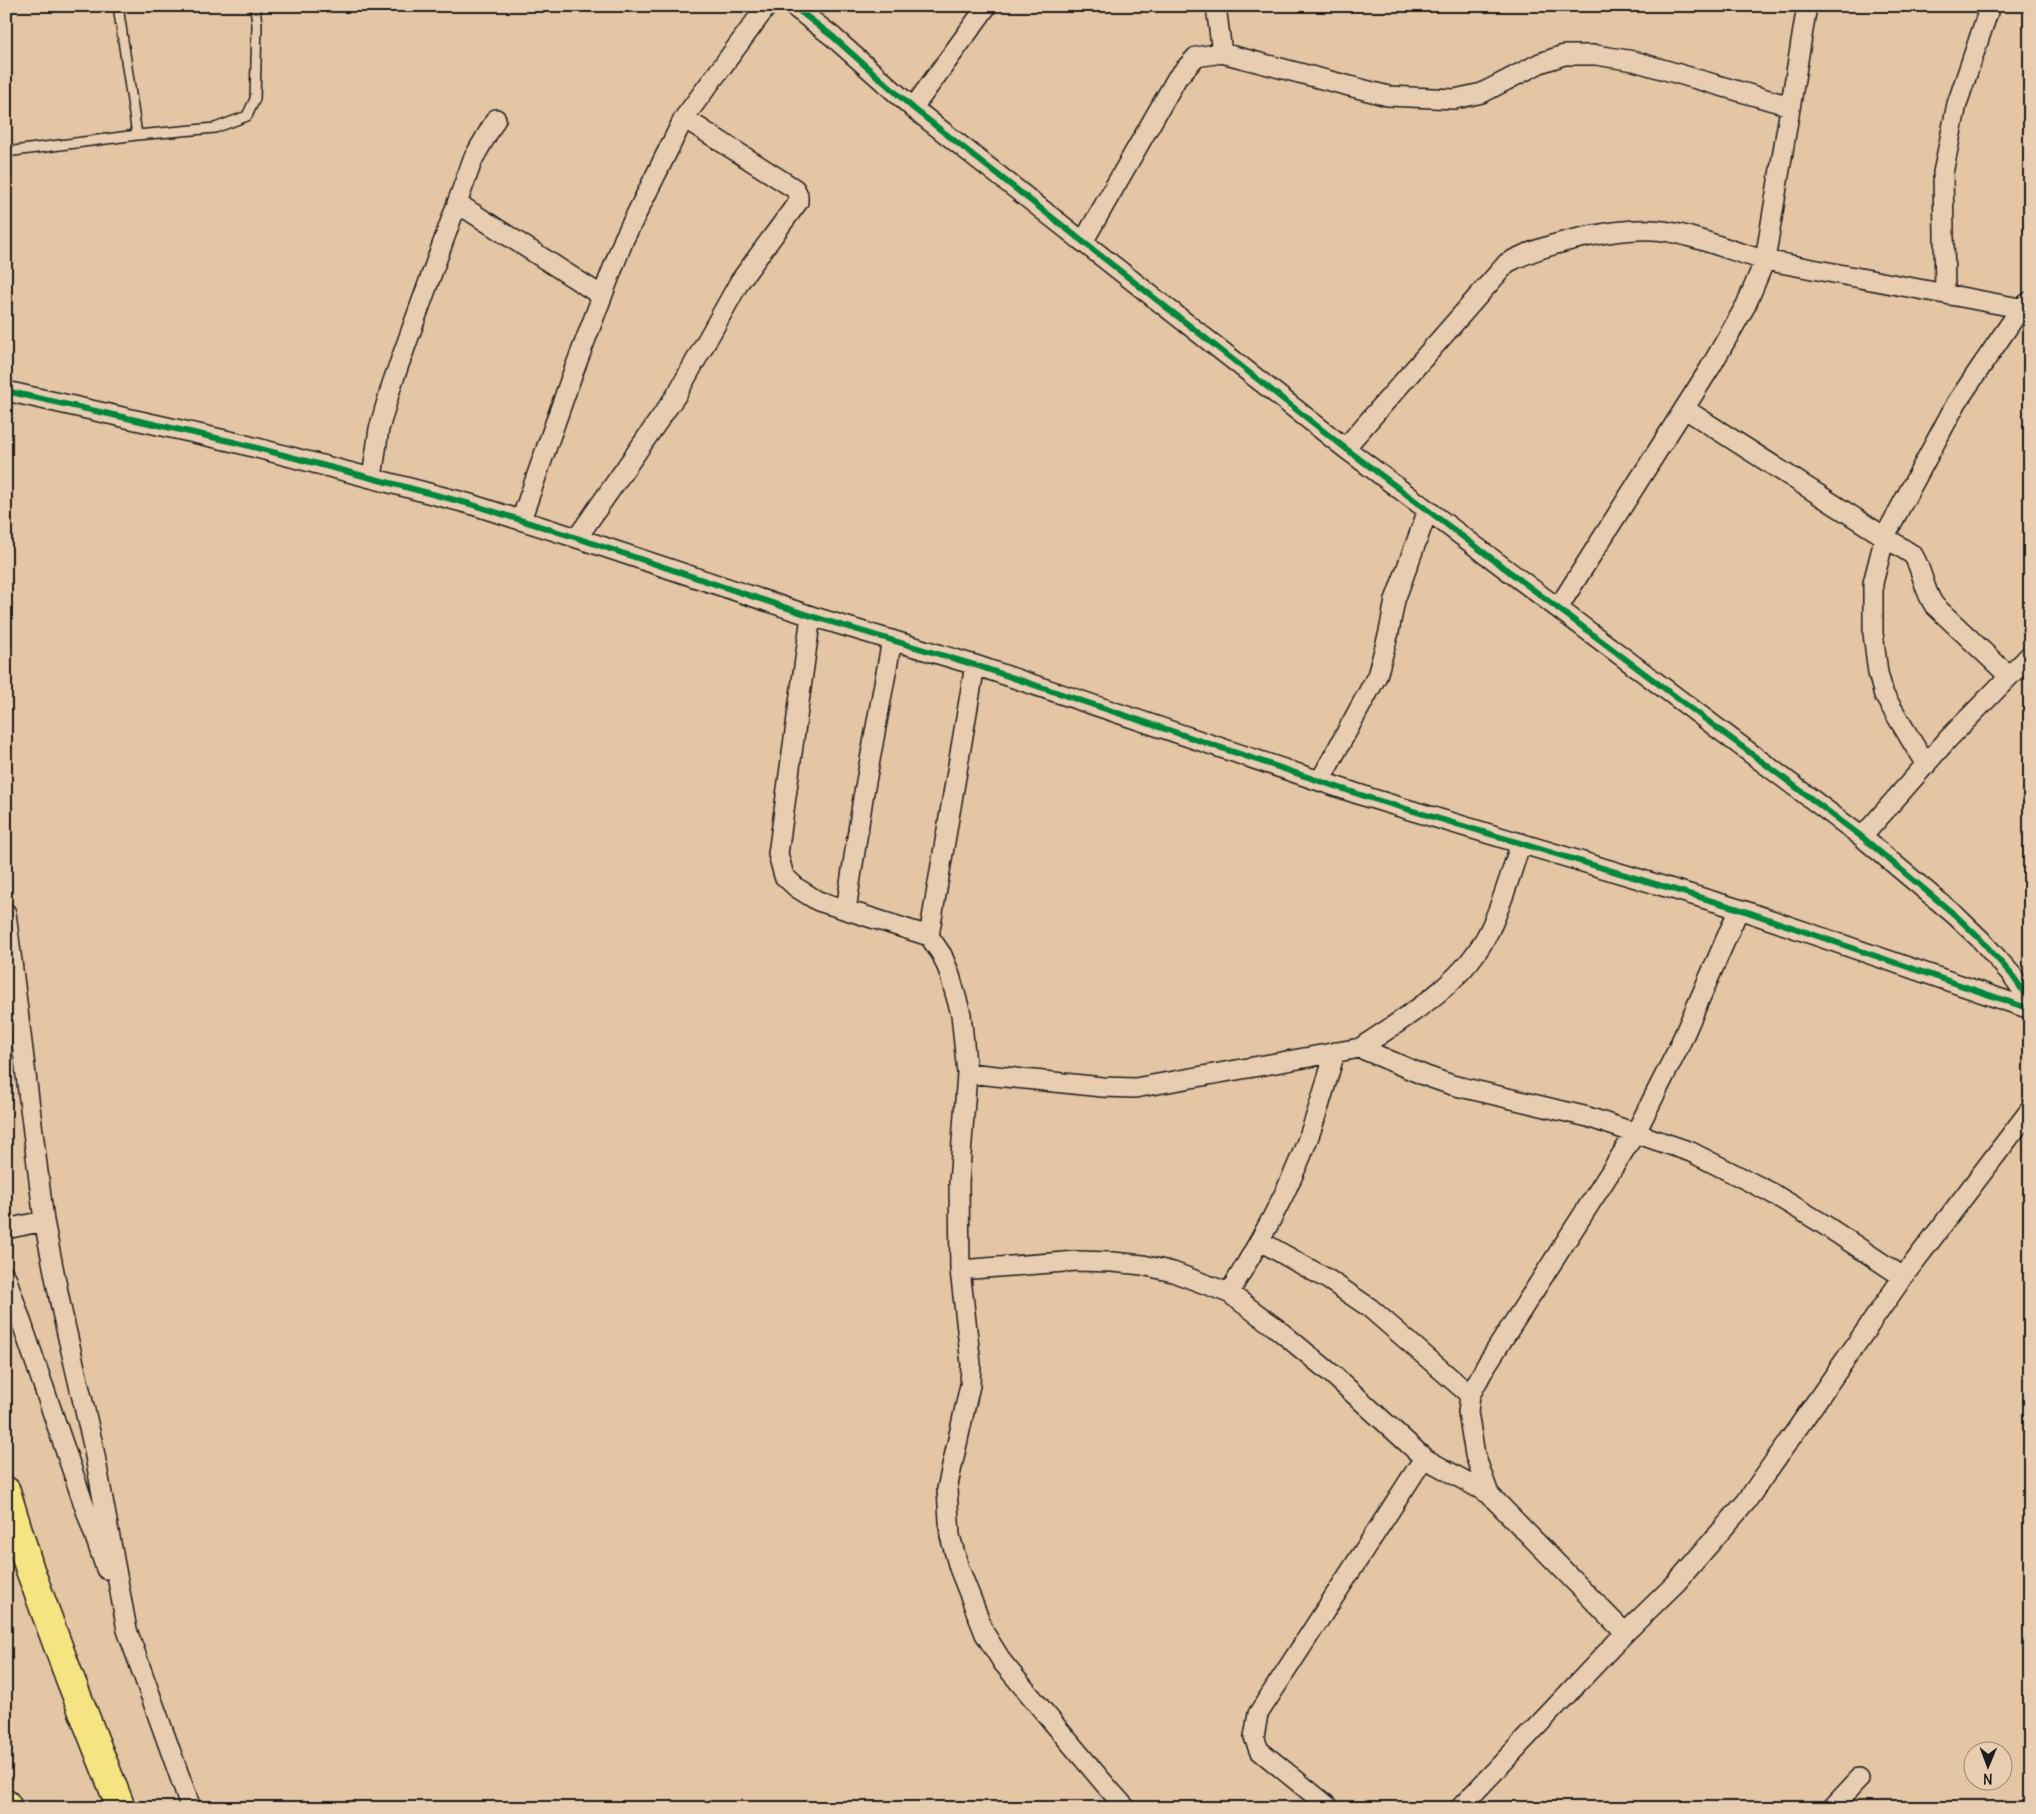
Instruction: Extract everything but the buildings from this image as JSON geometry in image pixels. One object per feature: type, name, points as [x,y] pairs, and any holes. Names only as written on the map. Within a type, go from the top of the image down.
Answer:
[{"type":"highway","points":[[6,1491],[30,1570],[121,1808]]},
{"type":"highway","points":[[6,1804],[8,1808]]},
{"type":"street","points":[[521,520],[571,378],[624,239],[684,118],[767,6]]},
{"type":"street","points":[[792,6],[832,36],[913,108],[1345,448],[1862,837],[1955,915],[1981,940],[2012,975],[2030,1001]]},
{"type":"street","points":[[913,108],[987,6]]},
{"type":"street","points":[[1216,6],[1222,53]]},
{"type":"street","points":[[1558,608],[1684,409],[1746,305],[1765,260],[1807,6]]},
{"type":"street","points":[[1945,294],[1943,173],[1957,104],[1990,6]]},
{"type":"street","points":[[1082,242],[1177,78],[1196,57],[1222,53],[1388,96],[1455,99],[1482,93],[1540,63],[1564,55],[1596,55],[1634,61],[1790,106]]},
{"type":"street","points":[[577,538],[677,394],[740,280],[798,202],[798,195],[795,190],[684,118]]},
{"type":"street","points":[[372,478],[379,430],[392,384],[473,159],[496,119]]},
{"type":"street","points":[[456,203],[602,296]]},
{"type":"street","points":[[1345,448],[1507,263],[1542,247],[1594,235],[1642,230],[1669,231],[1765,260],[1945,294],[2027,306],[1957,402],[1885,536],[1874,583],[1873,633],[1878,673],[1884,696],[1926,765]]},
{"type":"street","points":[[6,391],[234,442],[470,504],[811,616],[975,665],[1320,781],[1740,909],[2030,1009]]},
{"type":"street","points":[[1684,409],[1885,536],[1913,556],[1918,564],[1927,595],[1934,605],[2009,676]]},
{"type":"street","points":[[1320,781],[1377,676],[1395,600],[1428,510]]},
{"type":"street","points":[[811,616],[778,854],[784,876],[797,888],[818,901],[929,936],[942,955],[961,1014],[967,1074],[959,1183],[960,1270],[971,1364],[968,1392],[947,1489],[950,1536],[959,1568],[985,1634],[1003,1663],[1095,1774],[1126,1808]]},
{"type":"street","points":[[846,910],[865,788],[892,640]]},
{"type":"street","points":[[1862,837],[1954,733],[2030,654]]},
{"type":"street","points":[[929,936],[975,665]]},
{"type":"street","points":[[967,1074],[1102,1087],[1135,1088],[1360,1048],[1437,994],[1479,948],[1490,930],[1522,843]]},
{"type":"street","points":[[1489,1494],[1475,1455],[1470,1431],[1468,1412],[1470,1395],[1492,1356],[1636,1132],[1680,1043],[1740,909]]},
{"type":"street","points":[[6,913],[44,1221],[62,1312],[93,1445],[127,1630]]},
{"type":"street","points":[[1360,1048],[1452,1085],[1588,1117],[1691,1152],[1770,1192],[1820,1222],[1903,1277]]},
{"type":"street","points":[[1229,1293],[1260,1241],[1309,1136],[1336,1052]]},
{"type":"street","points":[[1460,1808],[1625,1633],[1676,1582],[1746,1502],[1903,1277],[2030,1110]]},
{"type":"street","points":[[6,1229],[44,1221]]},
{"type":"street","points":[[1260,1241],[1329,1280],[1370,1308],[1470,1395]]},
{"type":"street","points":[[960,1270],[1077,1261],[1112,1262],[1143,1265],[1173,1272],[1229,1293],[1333,1375],[1424,1458],[1489,1494],[1625,1633]]},
{"type":"street","points":[[6,1277],[190,1808]]},
{"type":"street","points":[[1330,1808],[1259,1750],[1254,1737],[1258,1714],[1424,1458]]},
{"type":"street","points":[[1832,1808],[1859,1780]]},
{"type":"lane","points":[[118,6],[127,56],[137,135]]},
{"type":"lane","points":[[6,152],[137,135],[216,128],[247,116],[255,99],[257,26],[255,6]]},
{"type":"cycle path","points":[[793,6],[832,36],[913,108],[1345,448],[1862,837],[1955,915],[1981,940],[2012,975],[2030,1001]]},
{"type":"cycle path","points":[[6,391],[234,442],[470,504],[811,616],[975,665],[1370,798],[1739,909],[2030,1009]]}]
